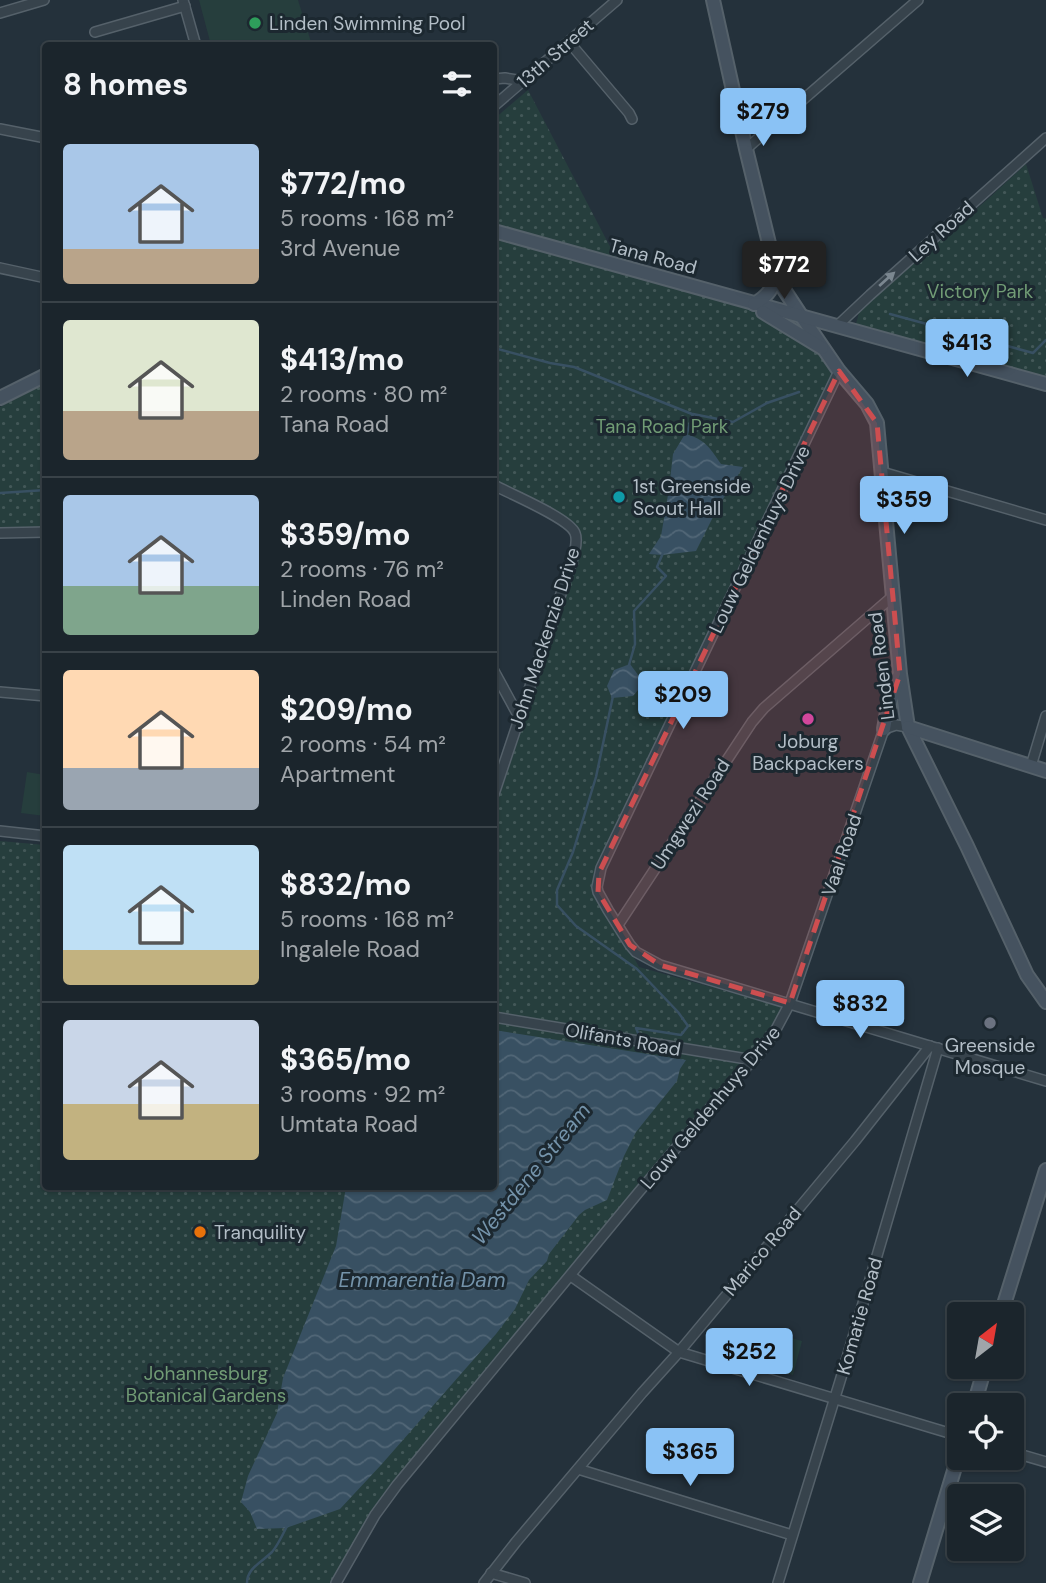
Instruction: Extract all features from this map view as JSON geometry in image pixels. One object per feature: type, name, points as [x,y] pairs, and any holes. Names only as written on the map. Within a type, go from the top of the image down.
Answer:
[{"type":"main road","name":"Linden Road","points":[[713,0],[776,272],[802,317],[875,418],[900,674],[908,727],[1027,975],[1046,1002]]},
{"type":"main road","name":"Tana Road","points":[[497,232],[1046,384]]},
{"type":"main road","points":[[776,272],[769,292],[751,304],[824,348],[825,333],[836,326]]},
{"type":"main road","points":[[0,398],[42,377]]},
{"type":"main road","points":[[884,729],[900,674]]},
{"type":"main road","points":[[908,727],[1046,771]]},
{"type":"main road","points":[[1005,1302],[1046,1170]]},
{"type":"main road","points":[[920,1583],[954,1470]]},
{"type":"street","points":[[0,13],[44,0]]},
{"type":"street","name":"13th Street","points":[[497,103],[617,0]]},
{"type":"street","points":[[746,149],[918,0]]},
{"type":"street","points":[[95,32],[184,3],[195,42]]},
{"type":"street","points":[[569,42],[632,119]]},
{"type":"street","points":[[497,79],[523,81]]},
{"type":"street","points":[[0,129],[42,137]]},
{"type":"street","name":"Ley Road","points":[[836,326],[1046,138]]},
{"type":"street","points":[[0,268],[42,277]]},
{"type":"street","name":"Louw Geldenhuys Drive","points":[[336,1583],[385,1500],[638,1193],[769,1041],[790,1003],[660,965],[645,958],[630,945],[598,892],[597,881],[839,371]]},
{"type":"street","points":[[882,472],[1046,520]]},
{"type":"street","name":"John Mackenzie Drive","points":[[497,487],[561,519],[572,528],[576,536],[574,555],[497,785]]},
{"type":"street","points":[[0,533],[42,532]]},
{"type":"street","name":"Umgwezi Road","points":[[618,925],[752,722],[764,708],[892,596]]},
{"type":"street","points":[[497,677],[519,717]]},
{"type":"street","points":[[0,692],[42,696]]},
{"type":"street","points":[[1031,766],[1046,716]]},
{"type":"street","points":[[884,729],[896,725],[908,727]]},
{"type":"street","name":"Vaal Road","points":[[790,1003],[884,729]]},
{"type":"street","points":[[0,831],[42,836]]},
{"type":"street","points":[[790,1003],[1046,1081]]},
{"type":"street","name":"Olifants Road","points":[[497,1018],[753,1060]]},
{"type":"street","name":"Marico Road","points":[[484,1583],[934,1047]]},
{"type":"street","name":"Komatie Road","points":[[778,1583],[835,1398],[934,1047]]},
{"type":"street","points":[[723,1056],[736,1079]]},
{"type":"street","points":[[570,1276],[679,1352],[947,1432]]},
{"type":"street","points":[[1024,1456],[1046,1462]]},
{"type":"street","points":[[579,1469],[792,1535]]},
{"type":"street","points":[[491,1573],[525,1583]]},
{"type":"highlighted area","points":[[839,371],[877,423],[900,674],[790,1003],[660,965],[630,945],[598,892],[599,873]]},
{"type":"green space","name":"Linden Swimming Pool","points":[[199,0],[298,0],[311,42],[210,42]]},
{"type":"green space","points":[[528,90],[616,258],[497,225],[497,116]]},
{"type":"green space","name":"Victory Park","points":[[1026,164],[1043,218],[1046,218],[1046,377],[856,324],[860,309]]},
{"type":"green space","name":"Tana Road Park","points":[[497,238],[633,274],[797,323],[837,379],[592,893],[617,927],[639,967],[786,1008],[751,1057],[497,1014],[497,803],[580,554],[567,527],[497,491]]},
{"type":"green space","points":[[42,386],[42,533],[0,532],[0,407]]},
{"type":"green space","points":[[27,772],[42,774],[42,816],[21,813]]},
{"type":"green space","name":"Johannesburg Botanical Gardens","points":[[0,841],[42,845],[42,1190],[497,1190],[497,1022],[746,1064],[571,1278],[375,1507],[335,1583],[0,1583]]},
{"type":"green space","points":[[784,1336],[802,1341],[793,1375],[775,1370]]},
{"type":"water","points":[[685,434],[706,445],[721,464],[743,467],[718,507],[696,551],[649,554],[661,536],[673,454]]},
{"type":"water","points":[[630,664],[644,683],[633,696],[612,698],[607,686],[614,670]]},
{"type":"water","name":"Emmarentia Dam","points":[[497,1030],[686,1060],[677,1081],[636,1132],[607,1200],[579,1215],[549,1254],[547,1261],[529,1280],[515,1309],[496,1334],[381,1465],[340,1509],[286,1528],[257,1529],[250,1512],[241,1502],[248,1476],[277,1413],[283,1378],[336,1246],[345,1190],[497,1190]]},
{"type":"waterway","points":[[890,314],[1033,353],[1046,340]]},
{"type":"waterway","points":[[497,349],[574,367],[692,414]]},
{"type":"waterway","points":[[686,436],[693,414],[733,422],[767,403],[799,392]]},
{"type":"waterway","points":[[0,493],[42,490]]},
{"type":"waterway","points":[[629,665],[635,644],[634,611],[666,576],[657,567],[663,553]]},
{"type":"waterway","points":[[613,696],[596,777],[573,852],[557,890],[557,905],[576,926],[637,969],[688,1026],[681,1035],[636,1028],[641,1040]]},
{"type":"waterway","name":"Westdene Stream","points":[[247,1583],[249,1573],[272,1552],[287,1526]]},
{"type":"place","name":"Linden Swimming Pool","points":[[255,23]]},
{"type":"place","name":"1st Greenside Scout Hall","points":[[619,497]]},
{"type":"place","name":"Joburg Backpackers","points":[[808,719]]},
{"type":"place","name":"Greenside Mosque","points":[[990,1023]]},
{"type":"place","name":"Tranquility","points":[[200,1232]]}]
